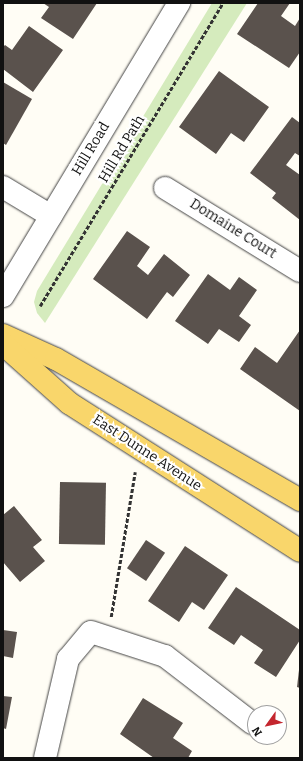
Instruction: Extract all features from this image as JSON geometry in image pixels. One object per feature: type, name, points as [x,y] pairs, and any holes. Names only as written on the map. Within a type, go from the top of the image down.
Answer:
[{"type":"main road","points":[[3,335],[56,359],[300,500]]},
{"type":"main road","name":"East Dunne Avenue","points":[[3,344],[69,403],[300,551]]},
{"type":"street","name":"Hill Road","points":[[3,296],[179,3]]},
{"type":"street","points":[[3,187],[51,216]]},
{"type":"street","name":"Domaine Court","points":[[165,188],[300,271]]},
{"type":"street","points":[[45,758],[68,659],[91,632],[165,656],[247,719]]},
{"type":"path","name":"Hill Rd Path","points":[[40,306],[223,3]]},
{"type":"path","points":[[91,632],[109,625],[135,472],[145,453]]},
{"type":"green space","points":[[212,3],[247,3],[45,323],[37,313],[34,302],[37,291]]},
{"type":"building","points":[[43,3],[97,3],[73,39],[41,18],[49,7]]},
{"type":"building","points":[[258,3],[290,3],[281,16],[295,26],[300,18],[300,52],[289,68],[237,34]]},
{"type":"building","points":[[29,26],[63,50],[33,92],[3,69],[3,47],[5,45],[12,50]]},
{"type":"building","points":[[219,71],[269,107],[244,142],[231,133],[216,154],[179,127]]},
{"type":"building","points":[[3,82],[32,99],[6,145],[3,143]]},
{"type":"building","points":[[292,117],[300,123],[300,156],[295,153],[286,165],[300,175],[300,220],[272,198],[276,193],[250,173]]},
{"type":"building","points":[[127,231],[150,247],[137,266],[148,275],[164,254],[190,275],[173,297],[167,292],[147,319],[93,279]]},
{"type":"building","points":[[208,274],[230,290],[239,277],[257,290],[239,316],[251,325],[239,342],[219,329],[208,344],[175,321]]},
{"type":"building","points":[[300,330],[300,411],[240,369],[255,347],[277,363]]},
{"type":"building","points":[[60,482],[106,483],[105,545],[59,544]]},
{"type":"building","points":[[14,506],[42,540],[33,547],[45,561],[20,582],[3,562],[3,515]]},
{"type":"building","points":[[146,540],[165,553],[146,581],[127,568]]},
{"type":"building","points":[[185,546],[228,575],[204,610],[192,602],[179,622],[148,601]]},
{"type":"building","points":[[236,587],[300,630],[300,640],[276,677],[254,663],[263,650],[241,635],[234,645],[208,628]]},
{"type":"building","points":[[3,630],[17,632],[13,658],[3,656]]},
{"type":"building","points":[[300,670],[300,688],[297,687]]},
{"type":"building","points":[[3,696],[12,697],[6,729],[3,728]]},
{"type":"building","points":[[143,698],[183,723],[173,738],[192,751],[188,758],[154,758],[120,734]]}]
